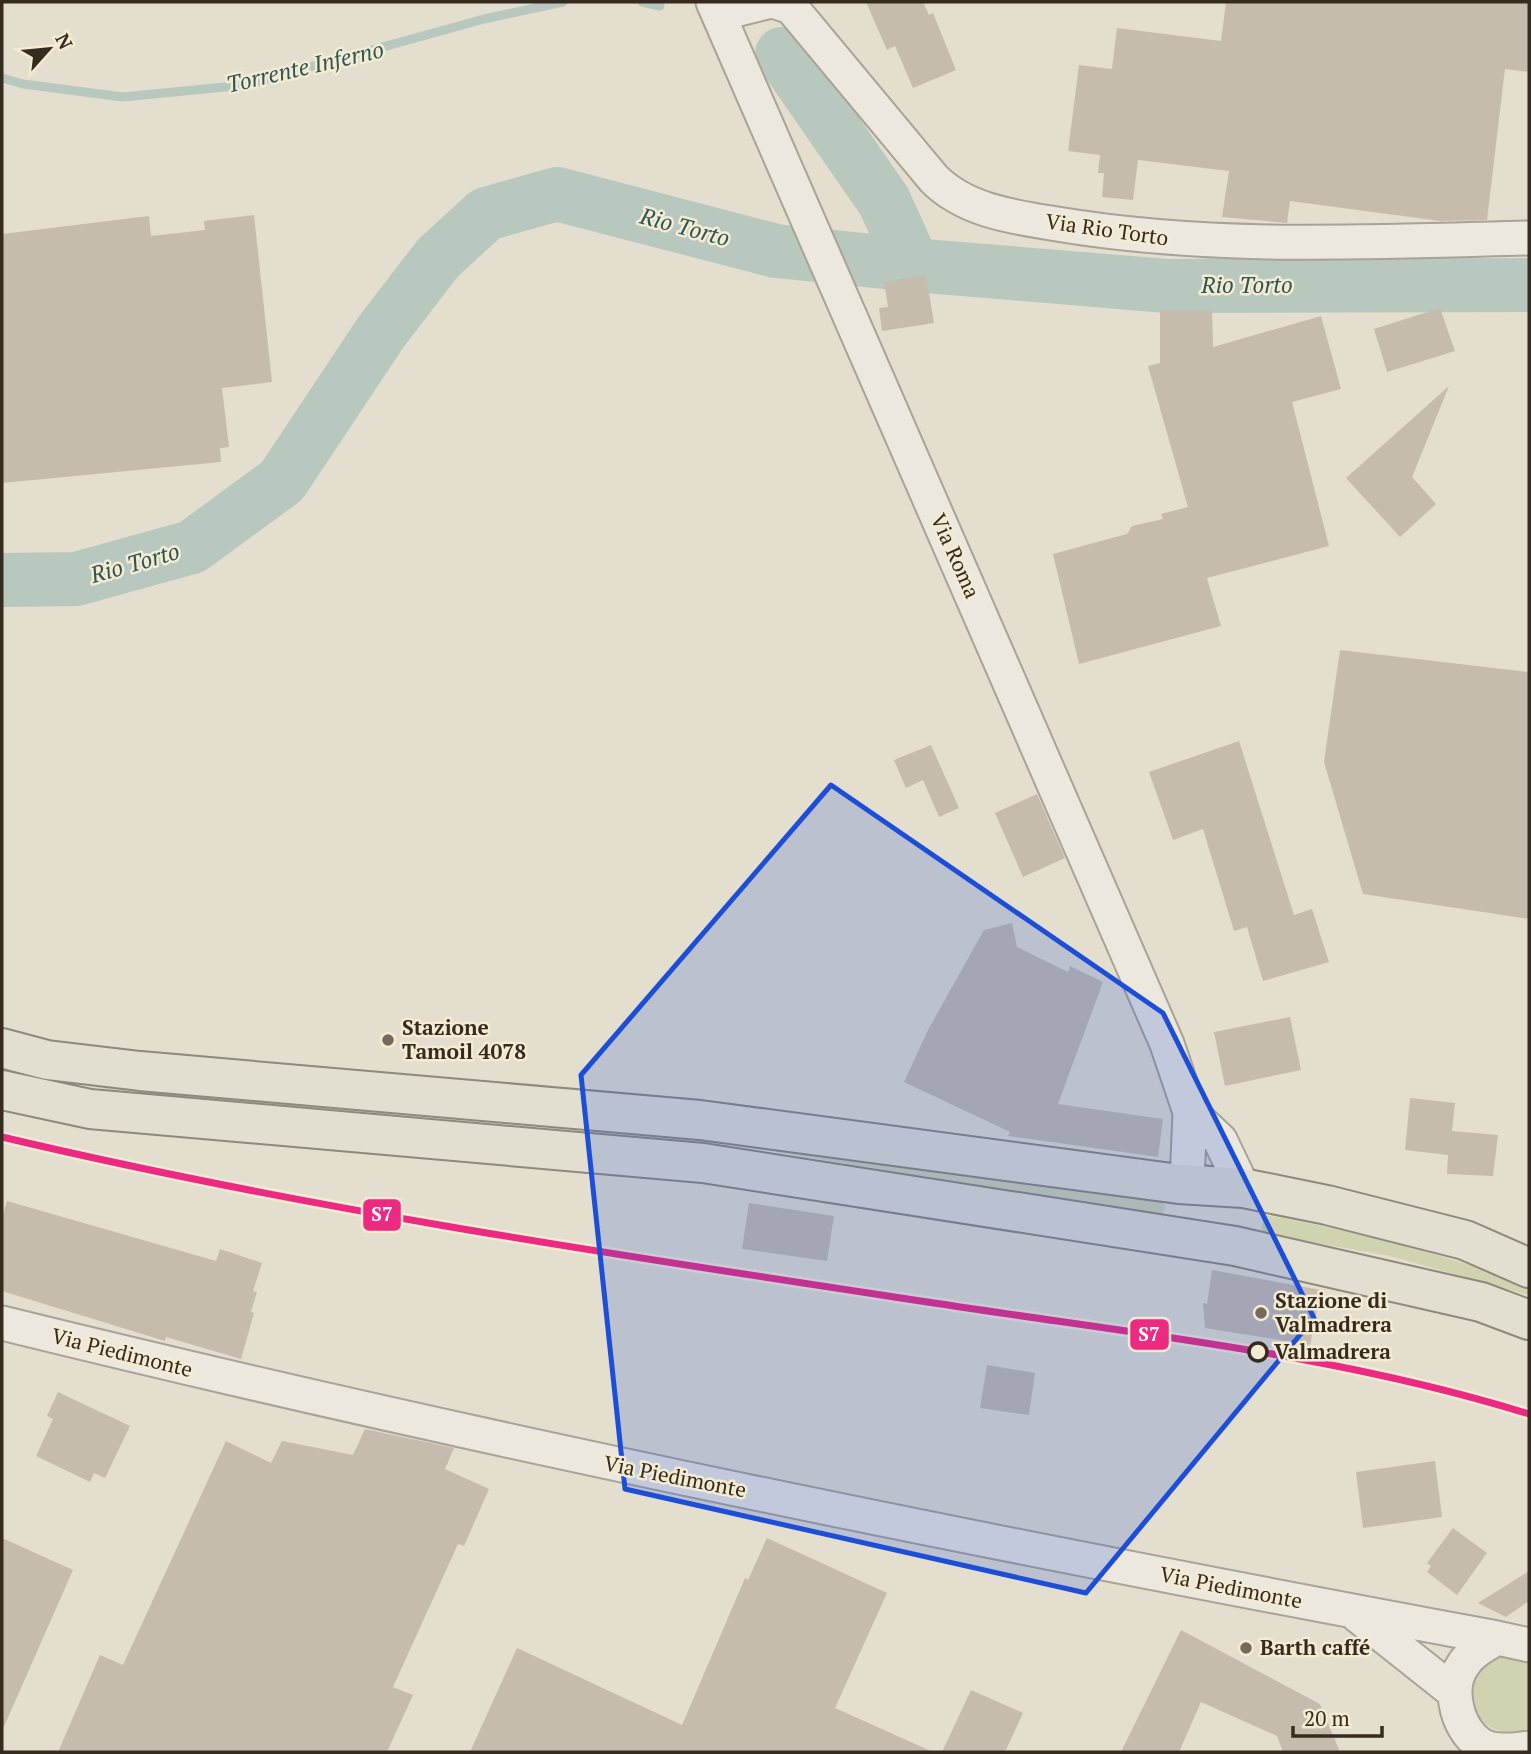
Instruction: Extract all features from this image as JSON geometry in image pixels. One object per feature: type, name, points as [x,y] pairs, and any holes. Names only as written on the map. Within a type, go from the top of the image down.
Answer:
[{"type":"main road","points":[[2,1048],[47,1060],[140,1071],[700,1120],[1243,1188],[1327,1205],[1465,1240],[1529,1268]]},
{"type":"main road","points":[[2,1090],[90,1109],[703,1163],[1234,1246],[1481,1302],[1529,1320]]},
{"type":"main road","points":[[1179,1239],[1187,1183]]},
{"type":"street","points":[[716,8],[767,2]]},
{"type":"street","name":"Via Rio Torto","points":[[776,2],[791,7],[941,186],[957,198],[985,209],[1043,222],[1154,239],[1312,244],[1529,238]]},
{"type":"street","name":"Via Roma","points":[[716,8],[1167,1044],[1190,1112],[1187,1183]]},
{"type":"street","name":"Via Roma","points":[[1190,1112],[1220,1140],[1243,1188]]},
{"type":"street","name":"Via Piedimonte","points":[[2,1323],[250,1384],[589,1460],[1529,1645]]},
{"type":"street","name":"Via Piedimonte","points":[[1352,1611],[1454,1692]]},
{"type":"street","points":[[1497,1638],[1473,1653],[1461,1667],[1454,1692],[1466,1731],[1489,1750],[1513,1751],[1529,1748]]},
{"type":"highlighted area","points":[[831,785],[1163,1013],[1314,1318],[1086,1593],[625,1489],[581,1075]]},
{"type":"green space","points":[[2,1064],[601,1124],[1162,1200],[1165,1208],[1160,1216],[1142,1214],[688,1137],[182,1098],[110,1090],[2,1069]]},
{"type":"green space","points":[[1264,1215],[1331,1228],[1431,1253],[1529,1286],[1529,1295],[1390,1256],[1261,1233]]},
{"type":"green space","points":[[1507,1654],[1529,1658],[1529,1728],[1509,1732],[1492,1728],[1480,1718],[1473,1704],[1472,1689],[1477,1674],[1488,1662]]},
{"type":"building","points":[[866,2],[923,2],[929,15],[933,13],[956,70],[913,88],[895,46],[887,50]]},
{"type":"building","points":[[1226,2],[1529,2],[1529,72],[1505,69],[1487,220],[1440,221],[1290,201],[1287,223],[1222,217],[1229,171],[1138,160],[1133,200],[1102,197],[1104,173],[1098,173],[1100,155],[1068,151],[1079,65],[1112,69],[1117,28],[1221,41]]},
{"type":"building","points":[[254,215],[272,382],[222,388],[229,447],[220,448],[221,462],[2,483],[2,234],[149,216],[151,236],[205,230],[204,221]]},
{"type":"building","points":[[926,275],[934,323],[882,331],[879,308],[888,307],[884,282]]},
{"type":"building","points":[[1440,308],[1455,351],[1387,372],[1374,329]]},
{"type":"building","points":[[1160,310],[1212,310],[1213,347],[1321,316],[1341,389],[1292,402],[1329,546],[1207,578],[1221,626],[1079,664],[1053,554],[1127,534],[1132,526],[1163,519],[1161,514],[1188,507],[1148,366],[1160,363]]},
{"type":"building","points":[[1449,386],[1412,477],[1436,504],[1400,537],[1346,478]]},
{"type":"building","points":[[1340,650],[1529,672],[1529,919],[1363,894],[1324,762]]},
{"type":"building","points":[[1239,741],[1294,915],[1312,909],[1329,962],[1263,981],[1247,927],[1234,931],[1203,829],[1173,840],[1149,772]]},
{"type":"building","points":[[931,745],[959,808],[939,817],[923,780],[906,788],[894,760]]},
{"type":"building","points":[[1037,794],[1065,858],[1023,877],[995,813]]},
{"type":"building","points":[[1012,923],[1017,947],[1068,972],[1070,966],[1103,982],[1058,1104],[1163,1119],[1158,1157],[1008,1136],[1010,1132],[904,1082],[928,1030],[984,930]]},
{"type":"building","points":[[1290,1017],[1301,1070],[1225,1086],[1214,1032]]},
{"type":"building","points":[[1410,1098],[1455,1103],[1452,1131],[1498,1135],[1493,1176],[1447,1174],[1448,1155],[1405,1150]]},
{"type":"building","points":[[7,1201],[216,1261],[220,1249],[262,1263],[253,1291],[257,1292],[251,1312],[254,1313],[241,1359],[166,1337],[165,1341],[2,1291],[2,1217]]},
{"type":"building","points":[[749,1203],[834,1216],[827,1261],[742,1249]]},
{"type":"building","name":"Stazione di Valmadrera","points":[[1212,1270],[1321,1290],[1310,1345],[1205,1328],[1203,1303],[1207,1304]]},
{"type":"building","points":[[987,1365],[1035,1373],[1029,1415],[980,1408]]},
{"type":"building","points":[[58,1392],[130,1426],[105,1478],[94,1473],[90,1482],[36,1456],[53,1419],[47,1416]]},
{"type":"building","points":[[365,1429],[454,1448],[445,1469],[489,1489],[464,1546],[458,1544],[393,1687],[413,1695],[387,1752],[58,1752],[100,1655],[123,1665],[226,1441],[271,1463],[282,1441],[353,1455]]},
{"type":"building","points":[[1435,1461],[1442,1517],[1363,1528],[1356,1472]]},
{"type":"building","points":[[1453,1528],[1487,1553],[1457,1595],[1427,1572],[1431,1566],[1427,1563]]},
{"type":"building","points":[[2,1538],[73,1570],[2,1731]]},
{"type":"building","points":[[767,1538],[887,1593],[835,1708],[933,1752],[470,1752],[517,1648],[682,1725],[745,1578],[748,1580]]},
{"type":"building","points":[[1529,1571],[1529,1601],[1506,1617],[1478,1603]]},
{"type":"building","points":[[1181,1630],[1320,1704],[1340,1752],[1283,1752],[1277,1736],[1201,1702],[1179,1752],[1121,1752]]},
{"type":"building","points":[[971,1690],[1023,1713],[1005,1752],[942,1752]]},
{"type":"waterway","name":"Torrente Inferno","points":[[2,78],[23,84],[123,97],[245,85],[484,19],[563,2]]},
{"type":"waterway","name":"Torrente Inferno","points":[[642,2],[660,6]]},
{"type":"waterway","name":"Torrente Inferno","points":[[782,54],[884,201],[913,265]]},
{"type":"waterway","name":"Rio Torto","points":[[2,580],[76,579],[192,547],[282,481],[381,332],[438,258],[486,214],[557,194],[776,251],[913,265],[1167,286],[1529,285]]},
{"type":"transit line","name":"S7","points":[[2,1137],[238,1188],[476,1231],[1316,1362],[1459,1394],[1529,1414]]},
{"type":"place","name":"Stazione Tamoil 4078","points":[[388,1040]]},
{"type":"place","name":"Stazione di Valmadrera","points":[[1261,1313]]},
{"type":"place","name":"Valmadrera","points":[[1258,1352]]},
{"type":"place","name":"Barth caffé","points":[[1246,1648]]}]
